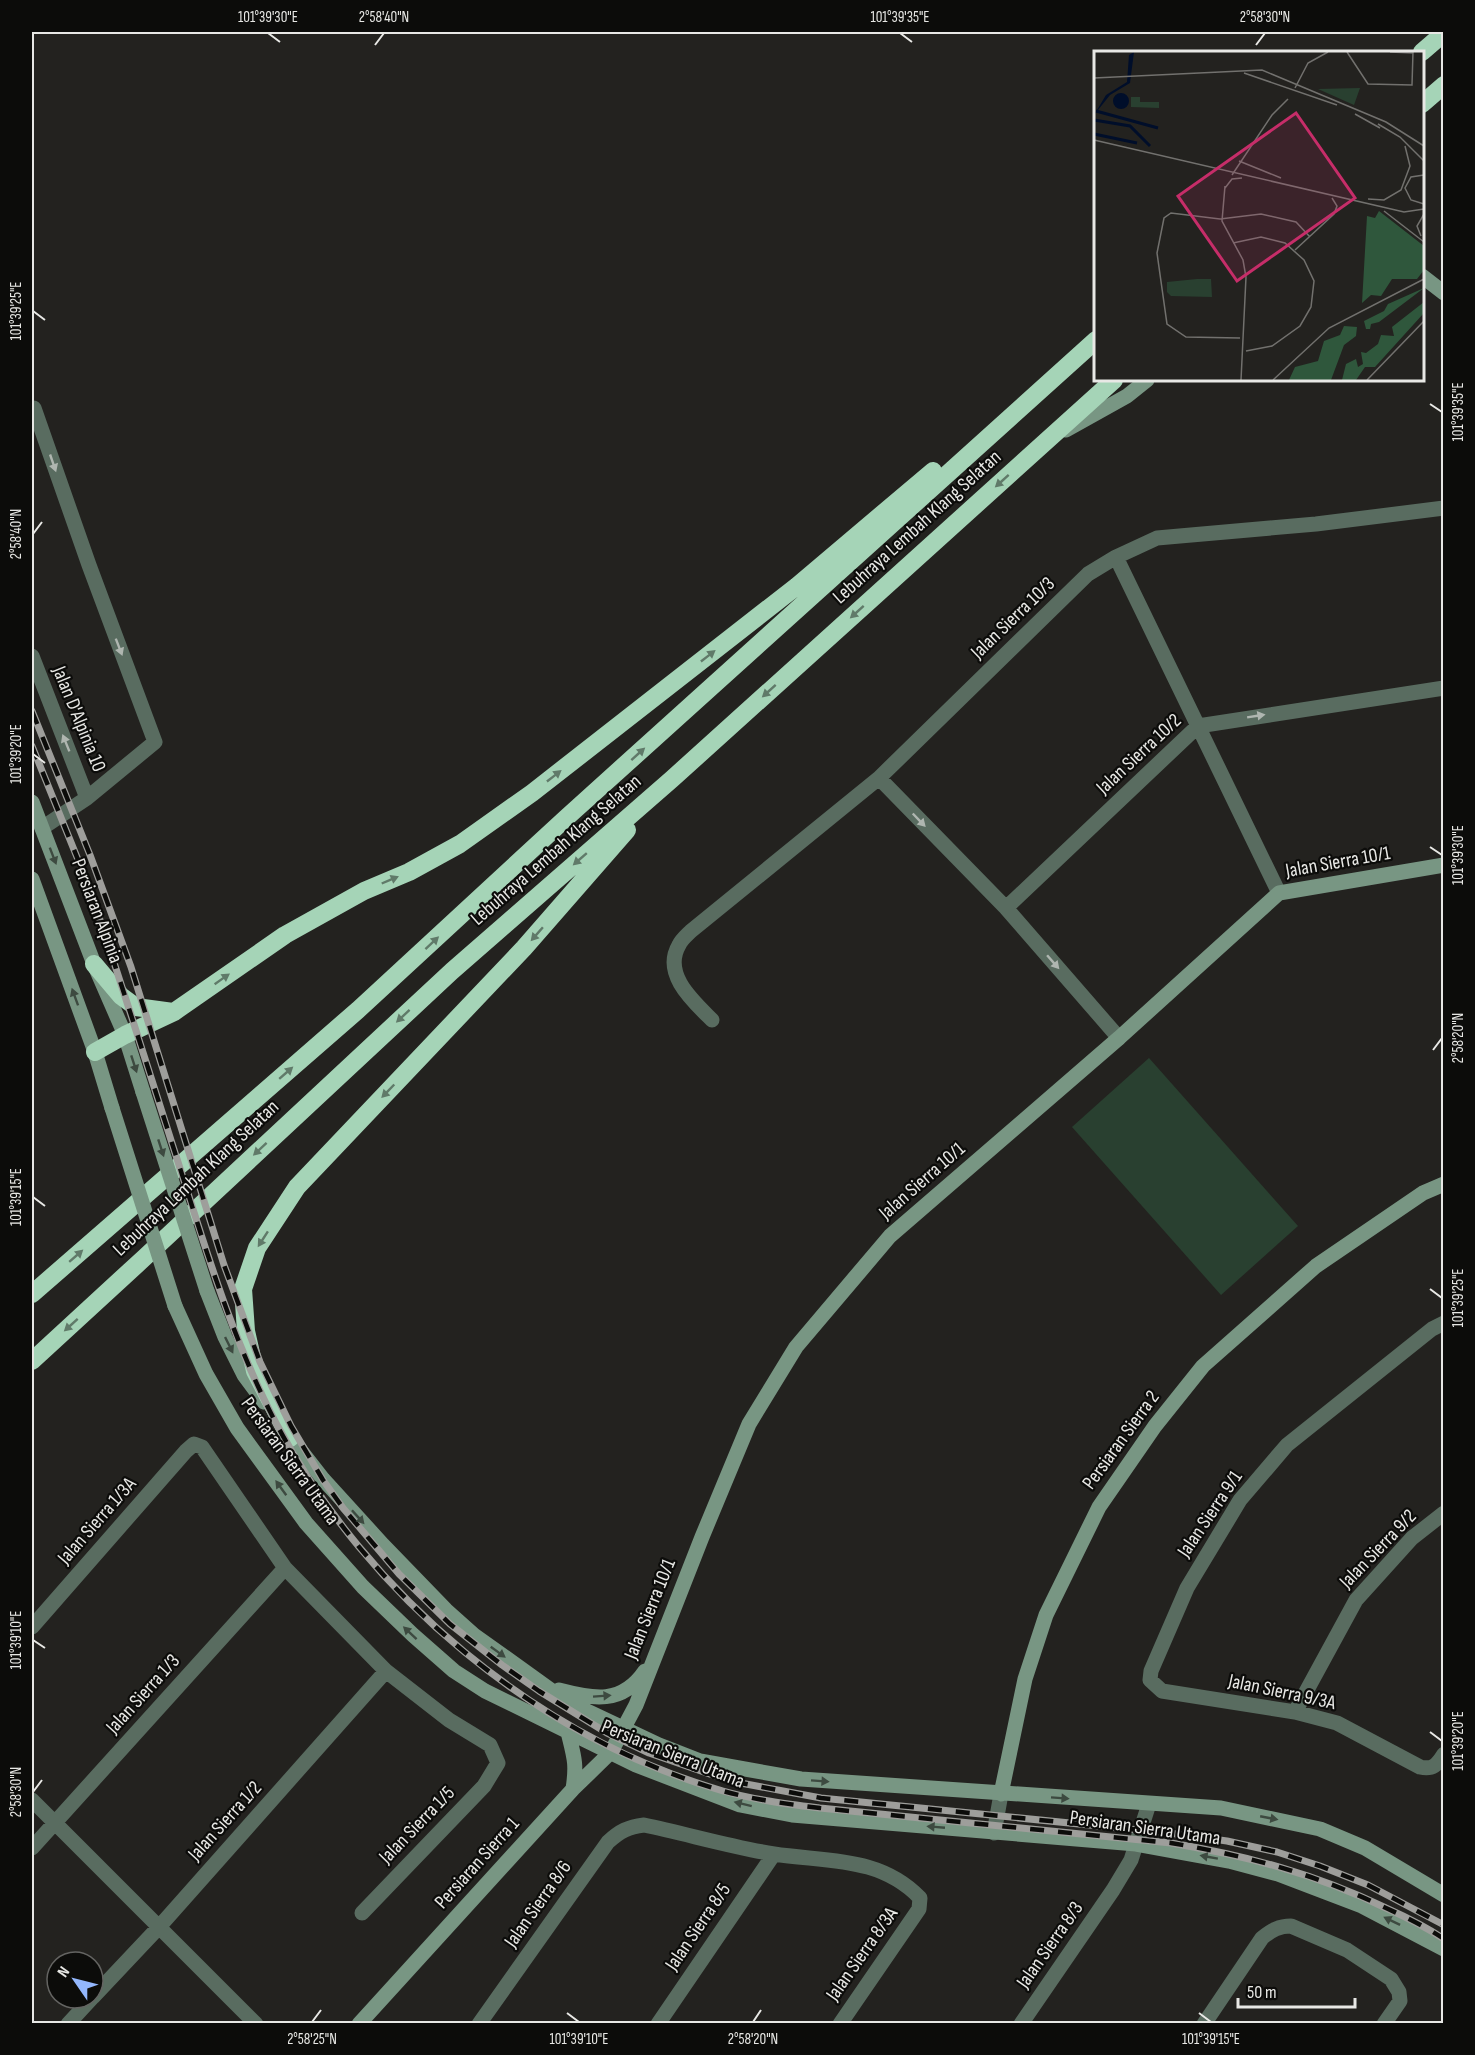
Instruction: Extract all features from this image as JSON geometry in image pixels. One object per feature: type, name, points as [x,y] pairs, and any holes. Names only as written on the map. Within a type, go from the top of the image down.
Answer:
[{"type":"highway","points":[[1423,51],[1443,33]]},
{"type":"highway","points":[[1424,102],[1443,85]]},
{"type":"highway","points":[[95,1052],[124,1035],[174,1012],[285,935],[364,891],[409,872],[460,844],[532,793],[797,586],[976,434],[1094,341]]},
{"type":"highway","name":"Lebuhraya Lembah Klang Selatan","points":[[32,1294],[358,1010],[566,818],[1094,341]]},
{"type":"highway","name":"Lebuhraya Lembah Klang Selatan","points":[[32,1360],[452,971],[672,779],[1113,381]]},
{"type":"highway","points":[[290,1438],[255,1371],[246,1331],[243,1289],[257,1248],[297,1187],[524,948],[672,779]]},
{"type":"highway","points":[[94,964],[121,996],[136,1007],[174,1012]]},
{"type":"main road","points":[[1424,278],[1443,293]]},
{"type":"main road","points":[[1045,441],[1127,396],[1146,381]]},
{"type":"main road","name":"Persiaran Alpinia","points":[[32,802],[94,964],[124,1035],[143,1092]]},
{"type":"main road","name":"Jalan Sierra 10/1","points":[[623,1729],[636,1705],[749,1424],[796,1347],[890,1236],[1119,1038],[1279,893],[1443,865]]},
{"type":"main road","points":[[32,879],[95,1052]]},
{"type":"main road","name":"Persiaran Sierra Utama","points":[[95,1052],[175,1306],[206,1374],[237,1428],[306,1523],[363,1587],[454,1671],[485,1691],[636,1765],[740,1804],[792,1815],[1136,1844],[1229,1861],[1278,1874],[1362,1906],[1443,1949]]},
{"type":"main road","name":"Persiaran Sierra Utama","points":[[143,1092],[207,1291],[244,1375],[323,1479],[446,1610],[474,1635],[545,1686],[587,1712],[700,1761],[743,1770],[801,1779],[1221,1808],[1320,1829],[1365,1848],[1443,1895]]},
{"type":"main road","name":"Persiaran Sierra 2","points":[[1001,1794],[1025,1678],[1046,1615],[1099,1507],[1155,1426],[1203,1366],[1316,1266],[1423,1193],[1443,1184]]},
{"type":"main road","points":[[545,1686],[583,1696],[605,1698],[627,1690],[639,1680],[653,1659]]},
{"type":"main road","name":"Persiaran Sierra 1","points":[[359,2024],[573,1789],[611,1752],[623,1729]]},
{"type":"main road","points":[[568,1732],[576,1768],[573,1789]]},
{"type":"street","points":[[32,409],[34,408],[155,742],[87,798],[42,828]]},
{"type":"street","name":"Jalan Sierra 10/3","points":[[712,1020],[676,979],[675,962],[678,945],[691,931],[879,778],[1088,574],[1116,557],[1157,538],[1316,524],[1443,507]]},
{"type":"street","points":[[1116,557],[1279,893]]},
{"type":"street","name":"Jalan D'Alpinia 10","points":[[32,656],[87,798]]},
{"type":"street","name":"Jalan Sierra 10/2","points":[[1006,908],[1198,726],[1443,688]]},
{"type":"street","points":[[879,778],[1006,908],[1119,1038]]},
{"type":"street","name":"Jalan Sierra 9/1","points":[[1162,1691],[1156,1688],[1150,1680],[1151,1671],[1187,1588],[1240,1500],[1287,1445],[1432,1329],[1443,1323]]},
{"type":"street","name":"Jalan Sierra 1/3A","points":[[32,1627],[194,1444],[202,1447],[285,1568]]},
{"type":"street","name":"Jalan Sierra 9/2","points":[[1295,1712],[1356,1600],[1412,1538],[1443,1513]]},
{"type":"street","points":[[285,1568],[386,1671]]},
{"type":"street","name":"Jalan Sierra 1/3","points":[[32,1848],[285,1568]]},
{"type":"street","name":"Jalan Sierra 1/5","points":[[362,1913],[483,1786],[498,1763],[490,1745],[449,1720],[386,1671]]},
{"type":"street","name":"Jalan Sierra 1/2","points":[[105,1985],[386,1671]]},
{"type":"street","name":"Jalan Sierra 9/3A","points":[[1162,1691],[1295,1712],[1337,1723],[1420,1767],[1429,1769],[1436,1766],[1443,1754]]},
{"type":"street","name":"Persiaran Sierra 2","points":[[994,1833],[1001,1794]]},
{"type":"street","points":[[32,1800],[256,2024]]},
{"type":"street","name":"Jalan Sierra 8/3","points":[[1021,2024],[1131,1860],[1149,1804]]},
{"type":"street","name":"Jalan Sierra 8/6","points":[[479,2024],[608,1842],[619,1831],[644,1824],[774,1854]]},
{"type":"street","name":"Jalan Sierra 8/3A","points":[[774,1854],[851,1862],[888,1874],[920,1898],[919,1909],[842,2023]]},
{"type":"street","name":"Jalan Sierra 8/5","points":[[658,2024],[774,1854]]},
{"type":"street","points":[[1204,2024],[1262,1938],[1272,1930],[1283,1926],[1292,1926],[1347,1950],[1391,1979],[1396,1985],[1400,2001],[1384,2024]]},
{"type":"street","name":"Jalan Sierra 1/2","points":[[68,2024],[81,2010]]},
{"type":"green space","points":[[1149,1058],[1298,1226],[1221,1295],[1072,1127]]},
{"type":"railway","points":[[32,711],[90,855],[131,967],[224,1265],[260,1362],[291,1426],[323,1480],[343,1508],[399,1574],[450,1624],[539,1691],[607,1733],[649,1753],[730,1781],[821,1798],[1169,1833],[1227,1841],[1277,1852],[1320,1866],[1368,1885],[1444,1925]]},
{"type":"railway","points":[[32,746],[100,920],[216,1280],[263,1397],[315,1488],[359,1547],[409,1602],[464,1652],[524,1697],[588,1735],[654,1767],[723,1791],[820,1808],[1171,1843],[1199,1848],[1254,1860],[1334,1885],[1401,1915],[1444,1939]]}]
